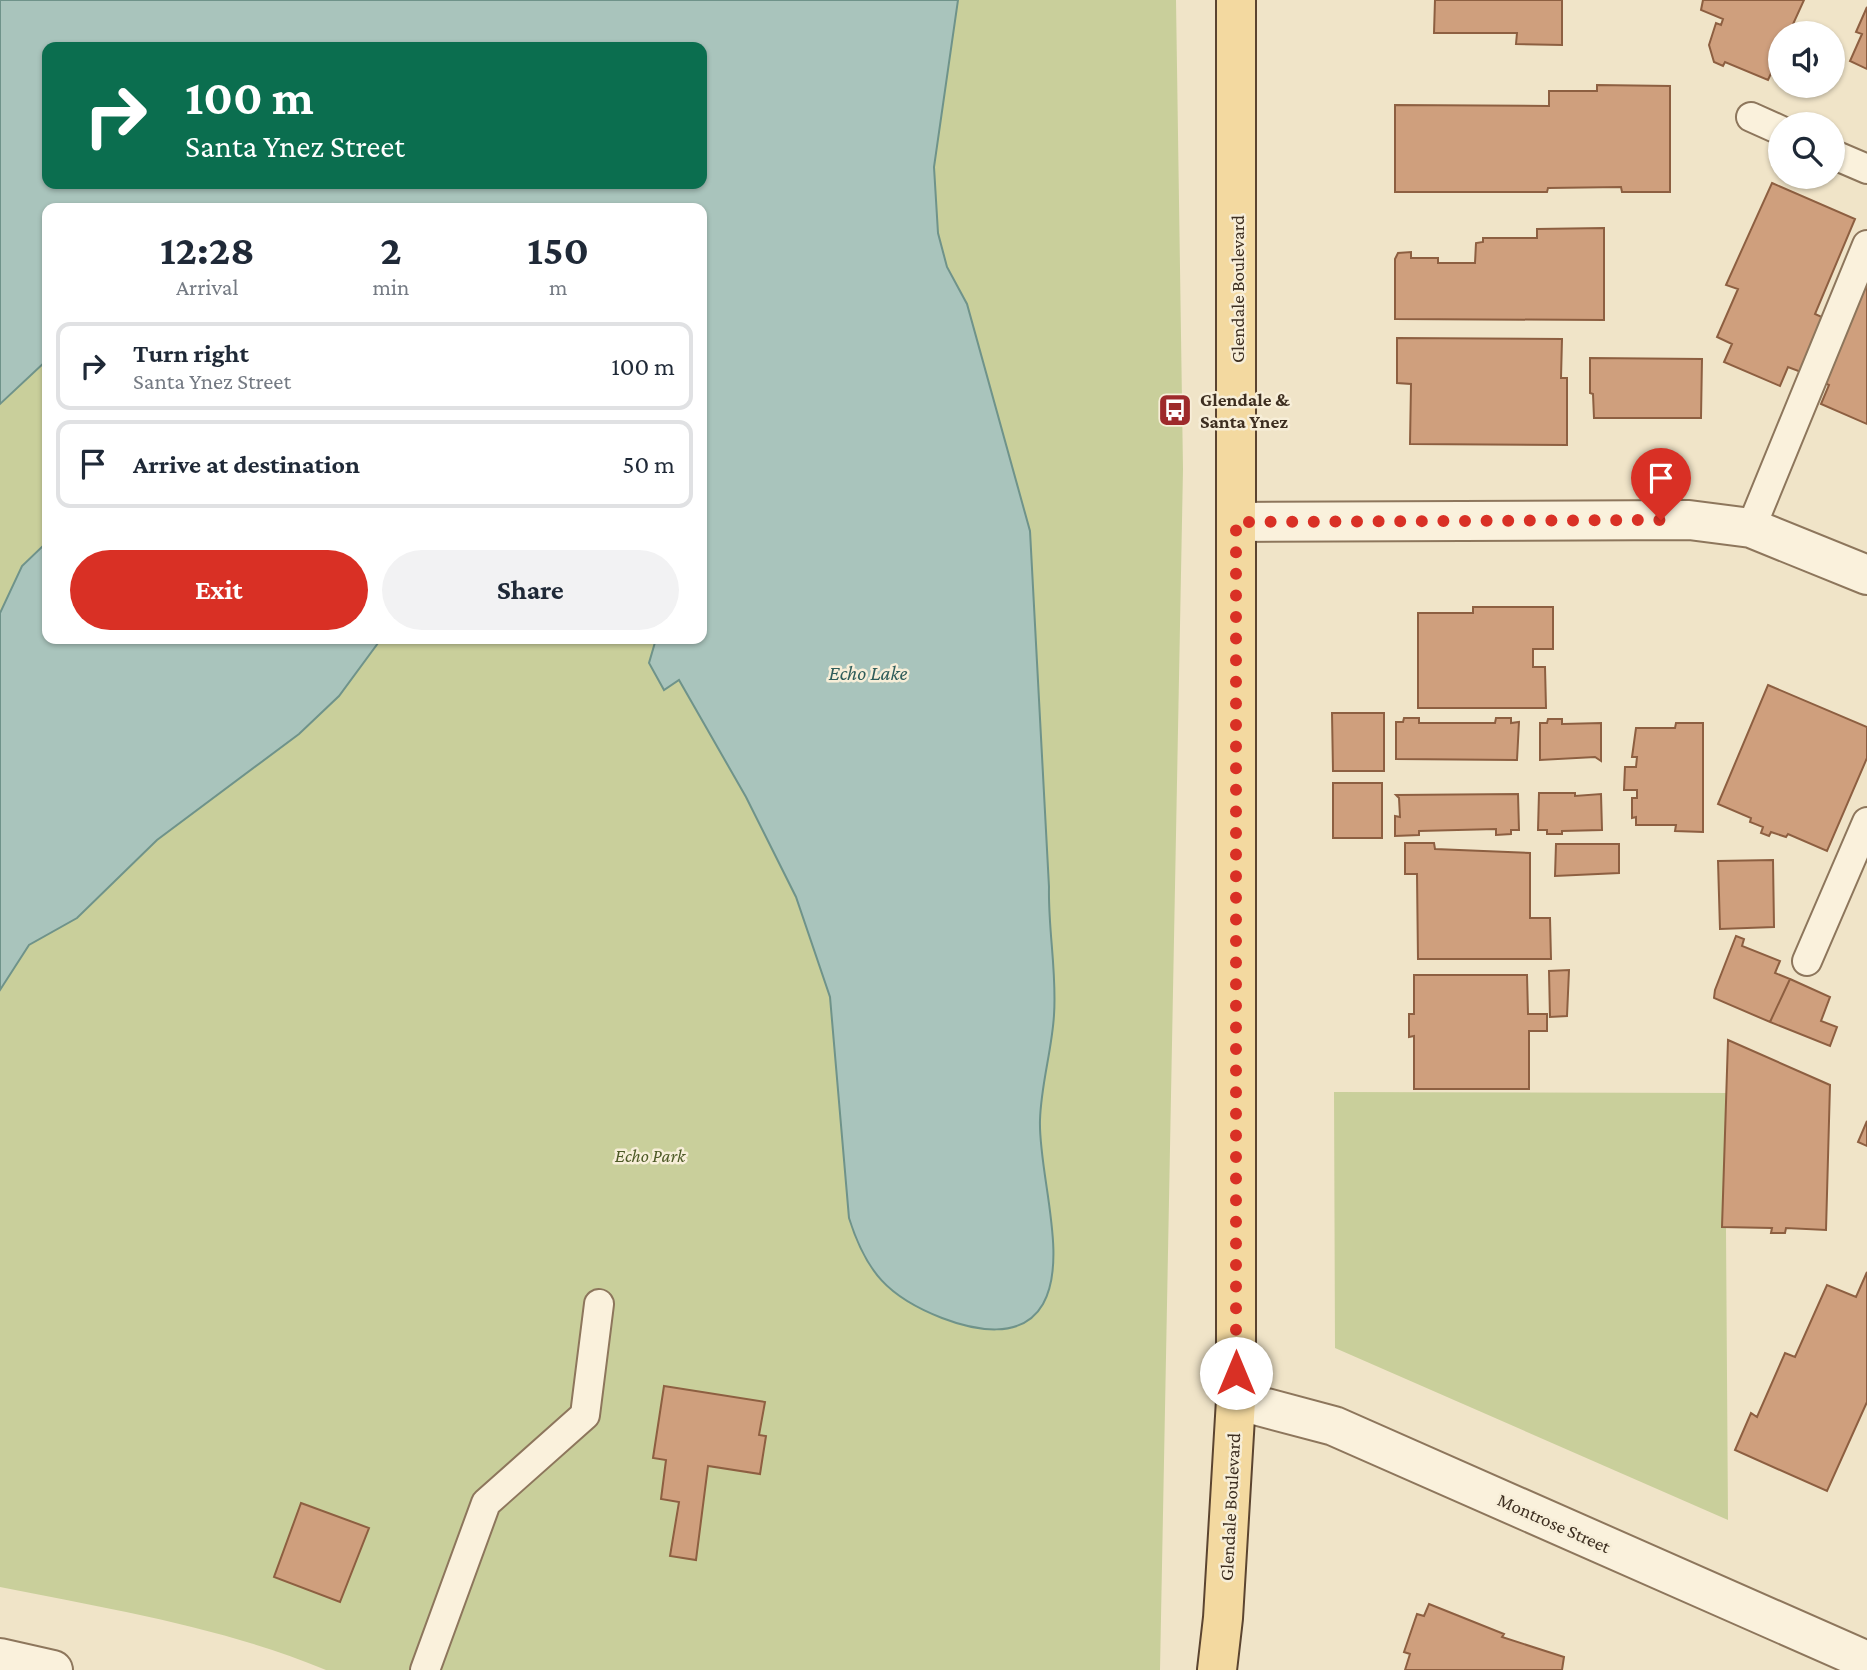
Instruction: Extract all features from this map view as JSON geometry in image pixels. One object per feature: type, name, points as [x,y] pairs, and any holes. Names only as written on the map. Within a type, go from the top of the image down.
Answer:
[{"type":"main road","name":"Glendale Boulevard","points":[[1217,1670],[1223,1618],[1236,1400],[1236,0]]},
{"type":"street","points":[[1236,522],[1689,520],[1751,528],[1867,575]]},
{"type":"street","name":"Montrose Street","points":[[1236,1400],[1334,1426],[1867,1661]]},
{"type":"street","points":[[0,1658],[53,1670]]},
{"type":"lane","points":[[1751,117],[1768,125]]},
{"type":"lane","points":[[1845,159],[1867,169]]},
{"type":"lane","points":[[1751,528],[1867,245]]},
{"type":"lane","points":[[1807,961],[1867,822]]},
{"type":"lane","points":[[425,1670],[486,1503],[585,1415],[598,1304]]},
{"type":"green space","name":"Echo Park","points":[[0,0],[1176,0],[1183,469],[1160,1670],[326,1670],[247,1642],[124,1612],[0,1587]]},
{"type":"green space","points":[[1334,1092],[1732,1093],[1726,1230],[1728,1520],[1335,1348]]},
{"type":"water","name":"Echo Lake","points":[[0,0],[958,0],[934,167],[938,233],[947,267],[967,304],[1030,531],[1055,999],[1040,1120],[1053,1239],[1053,1263],[1050,1285],[1043,1304],[1034,1316],[1010,1328],[996,1329],[982,1329],[942,1318],[923,1310],[893,1291],[872,1268],[863,1253],[849,1218],[830,997],[796,897],[746,797],[679,680],[664,690],[649,663],[655,644],[707,644],[707,203],[42,203],[42,365],[0,404]]},
{"type":"water","points":[[42,547],[42,644],[377,644],[339,696],[299,734],[157,840],[77,918],[29,945],[0,990],[0,613],[22,566]]},
{"type":"building","points":[[1435,0],[1562,0],[1562,45],[1516,44],[1517,33],[1434,33]]},
{"type":"building","points":[[1703,0],[1804,0],[1794,21],[1768,21],[1768,80],[1725,62],[1723,66],[1714,62],[1709,45],[1716,23],[1721,25],[1723,19],[1701,10]]},
{"type":"building","points":[[1867,7],[1867,69],[1850,61],[1862,34],[1856,32]]},
{"type":"building","points":[[1597,85],[1670,86],[1670,192],[1622,192],[1621,187],[1548,188],[1547,192],[1395,192],[1395,105],[1549,106],[1549,91],[1597,91]]},
{"type":"building","points":[[1769,189],[1786,189],[1855,219],[1815,314],[1824,318],[1801,372],[1788,367],[1780,386],[1724,362],[1732,344],[1717,337],[1738,289],[1726,285]]},
{"type":"building","points":[[1604,228],[1604,320],[1395,319],[1395,259],[1398,253],[1411,252],[1411,258],[1438,258],[1438,263],[1475,263],[1476,243],[1483,242],[1483,238],[1537,238],[1537,229]]},
{"type":"building","points":[[1867,263],[1867,424],[1821,404],[1829,385],[1816,379]]},
{"type":"building","points":[[1397,338],[1562,339],[1561,378],[1567,378],[1567,445],[1410,444],[1411,384],[1397,383]]},
{"type":"building","points":[[1590,358],[1702,359],[1701,418],[1594,418],[1593,394],[1590,393]]},
{"type":"building","points":[[1473,607],[1553,607],[1553,649],[1533,649],[1533,667],[1545,667],[1546,708],[1418,708],[1418,613],[1473,613]]},
{"type":"building","points":[[1768,685],[1867,727],[1867,758],[1827,851],[1788,834],[1786,837],[1771,832],[1769,836],[1761,833],[1763,827],[1750,822],[1751,818],[1718,804]]},
{"type":"building","points":[[1332,713],[1384,713],[1384,771],[1333,771]]},
{"type":"building","points":[[1404,718],[1419,718],[1419,723],[1495,723],[1496,718],[1511,718],[1511,723],[1519,722],[1517,760],[1396,759],[1396,722],[1403,722]]},
{"type":"building","points":[[1548,719],[1562,719],[1562,724],[1601,723],[1601,761],[1595,757],[1540,760],[1540,723],[1547,723]]},
{"type":"building","points":[[1676,723],[1703,723],[1703,832],[1675,831],[1676,825],[1636,825],[1636,817],[1632,818],[1632,798],[1637,798],[1637,790],[1624,790],[1625,767],[1636,767],[1637,757],[1632,757],[1636,728],[1675,728]]},
{"type":"building","points":[[1333,783],[1382,783],[1382,838],[1333,838]]},
{"type":"building","points":[[1539,793],[1575,793],[1575,796],[1601,794],[1602,830],[1547,834],[1547,830],[1538,830]]},
{"type":"building","points":[[1518,794],[1519,830],[1511,830],[1511,834],[1496,835],[1496,829],[1419,831],[1419,835],[1395,836],[1395,816],[1400,817],[1399,798],[1396,795]]},
{"type":"building","points":[[1405,843],[1434,843],[1435,849],[1530,853],[1530,918],[1550,918],[1551,959],[1418,959],[1417,874],[1405,874]]},
{"type":"building","points":[[1556,844],[1619,844],[1619,873],[1555,876]]},
{"type":"building","points":[[1773,860],[1774,927],[1720,929],[1718,861]]},
{"type":"building","points":[[1736,936],[1744,939],[1742,946],[1780,961],[1775,973],[1790,979],[1770,1022],[1714,998]]},
{"type":"building","points":[[1569,970],[1567,1016],[1550,1017],[1549,971]]},
{"type":"building","points":[[1414,975],[1527,975],[1528,1014],[1547,1014],[1547,1031],[1529,1031],[1529,1089],[1414,1089],[1414,1036],[1409,1037],[1409,1014],[1414,1014]]},
{"type":"building","points":[[1790,979],[1830,997],[1821,1021],[1837,1027],[1830,1046],[1770,1022]]},
{"type":"building","points":[[1728,1040],[1830,1085],[1826,1230],[1786,1228],[1785,1233],[1771,1233],[1772,1228],[1722,1227]]},
{"type":"building","points":[[1867,1121],[1867,1146],[1858,1142]]},
{"type":"building","points":[[1867,1272],[1867,1402],[1827,1491],[1735,1450],[1751,1413],[1757,1417],[1785,1353],[1795,1357],[1827,1285],[1856,1297]]},
{"type":"building","points":[[664,1386],[765,1402],[759,1435],[766,1436],[760,1474],[708,1466],[696,1560],[670,1556],[679,1502],[661,1499],[666,1460],[653,1458]]},
{"type":"building","points":[[301,1503],[369,1528],[340,1602],[274,1577]]},
{"type":"building","points":[[1429,1604],[1504,1634],[1502,1637],[1564,1657],[1562,1670],[1405,1670],[1410,1654],[1404,1652],[1417,1614],[1424,1616]]},
{"type":"place","name":"Glendale & Santa Ynez","points":[[1175,410]]},
{"type":"route","points":[[1236,1373],[1236,522],[1661,520]]}]
